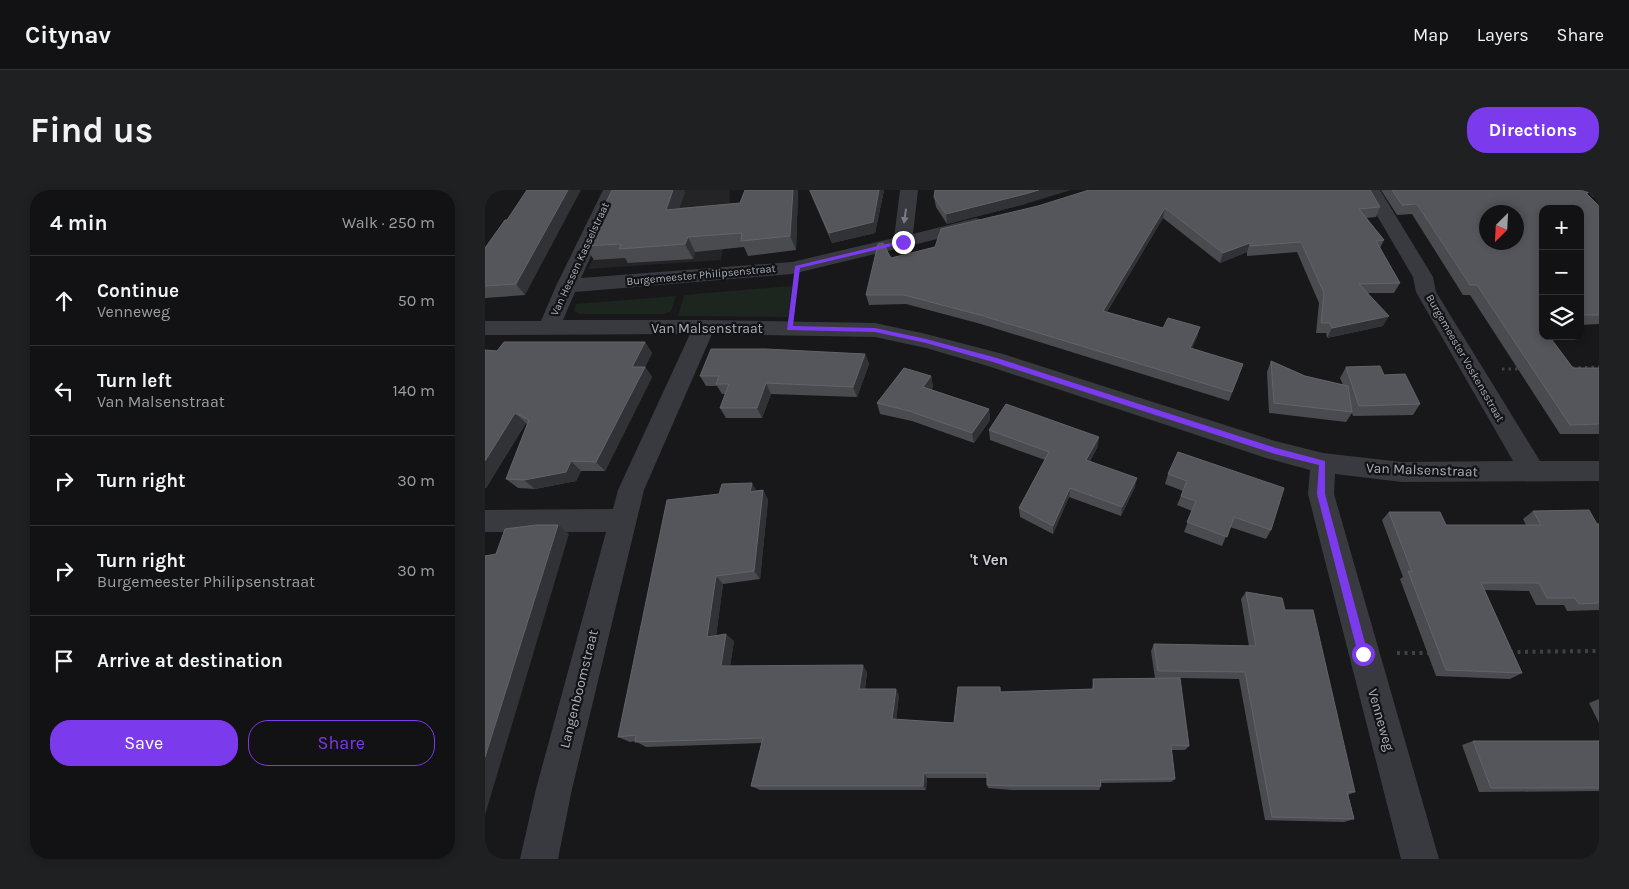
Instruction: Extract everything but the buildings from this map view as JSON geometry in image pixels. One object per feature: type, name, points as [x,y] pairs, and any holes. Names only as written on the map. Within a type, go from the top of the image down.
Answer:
[{"type":"street","name":"Van Hessen Kasselstraat","points":[[549,328],[566,286],[612,190]]},
{"type":"street","points":[[903,242],[909,190]]},
{"type":"street","name":"Burgemeester Voskensstraat","points":[[1371,190],[1423,277],[1426,292],[1533,472]]},
{"type":"street","points":[[1596,190],[1599,193]]},
{"type":"street","name":"Burgemeester Philipsenstraat","points":[[566,286],[797,267],[997,218]]},
{"type":"street","name":"Van Malsenstraat","points":[[485,328],[789,328],[875,330],[926,341],[995,360],[1275,451],[1323,463],[1402,472],[1599,471]]},
{"type":"street","name":"Langenboomstraat","points":[[539,859],[554,789],[631,490],[704,328]]},
{"type":"street","name":"Venneweg","points":[[1323,463],[1321,494],[1420,859]]},
{"type":"street","points":[[485,521],[622,520]]},
{"type":"path","points":[[789,328],[797,267]]},
{"type":"path","points":[[1569,368],[1599,367]]},
{"type":"path","points":[[1471,369],[1530,368]]},
{"type":"path","points":[[1501,652],[1599,651]]},
{"type":"path","points":[[1363,654],[1432,653]]},
{"type":"shaded area","points":[[626,190],[730,190],[729,215],[721,260],[588,269]]},
{"type":"shaded area","points":[[792,286],[788,317],[678,316],[684,295]]},
{"type":"shaded area","points":[[676,296],[671,311],[665,314],[580,314],[574,311],[576,304]]},
{"type":"district","name":"'t Ven","points":[[989,560]]},
{"type":"route","points":[[903,242],[797,267],[789,328],[875,330],[926,341],[995,360],[1275,451],[1323,463],[1321,494],[1363,654]]}]
